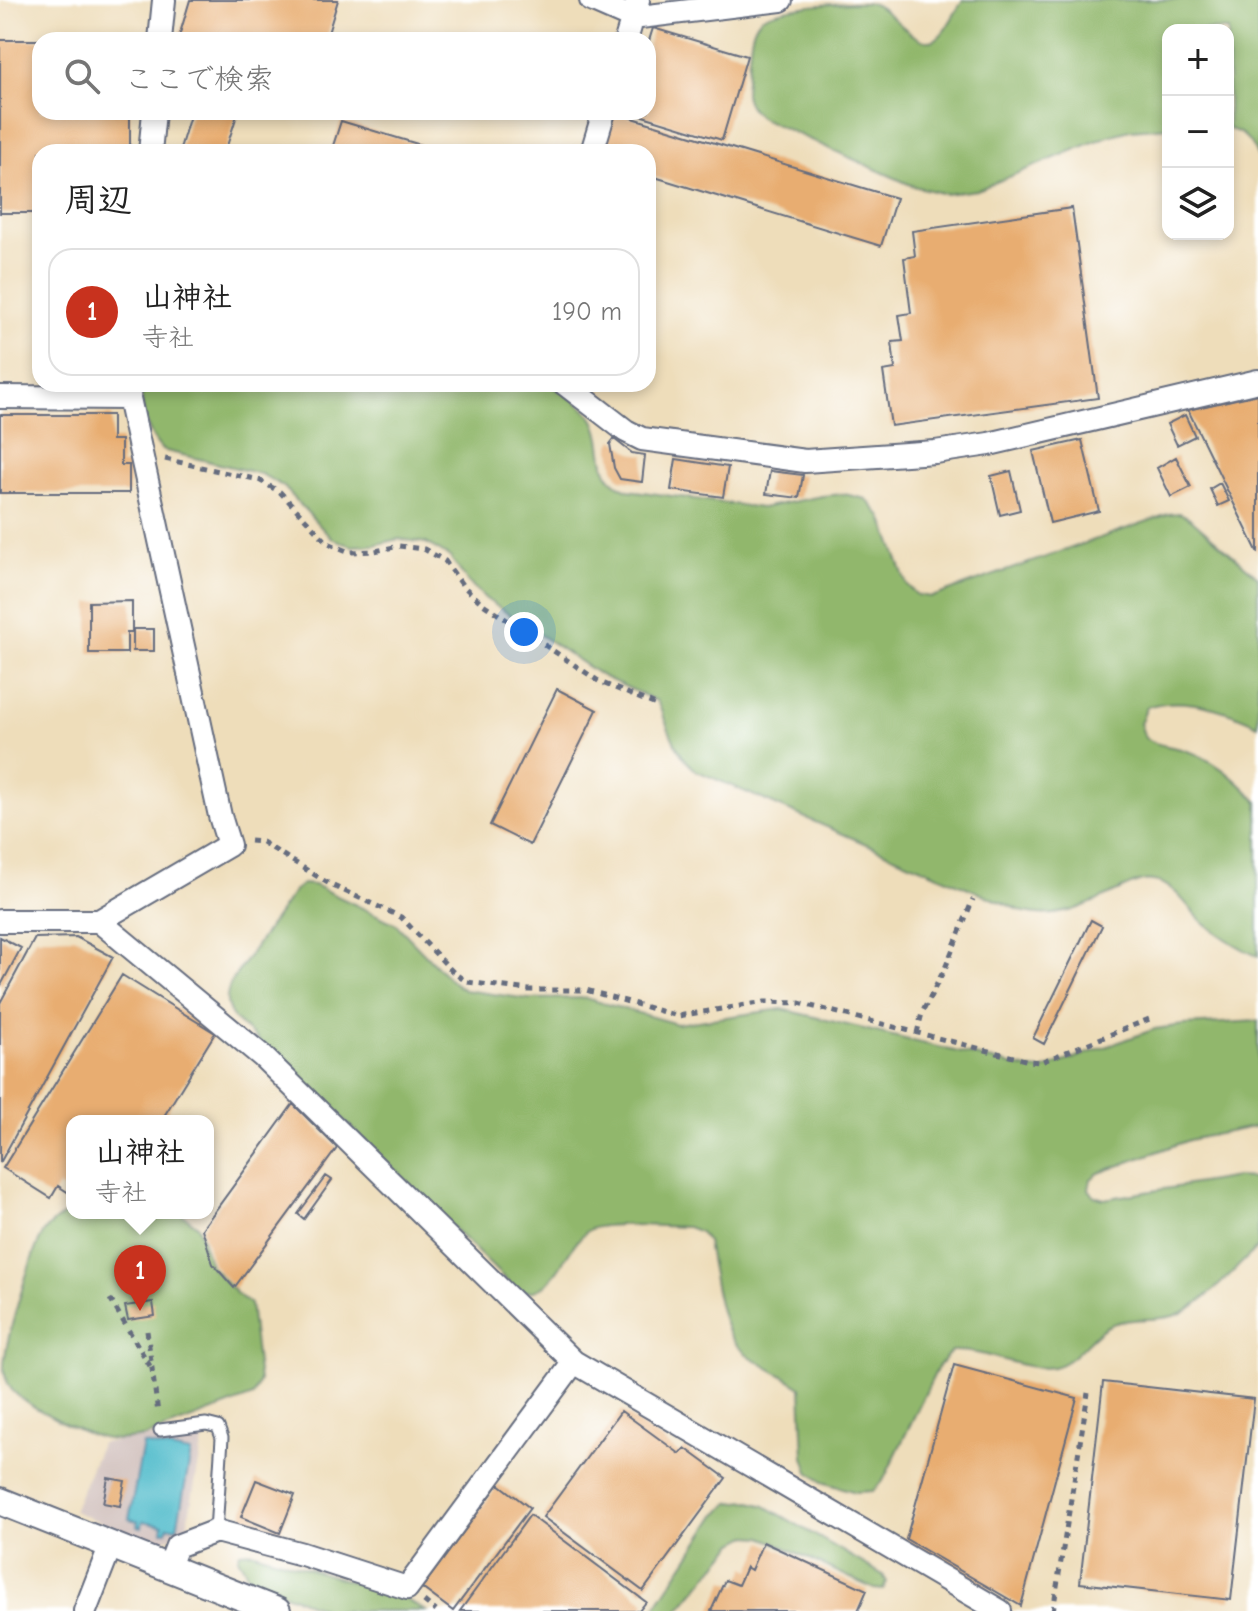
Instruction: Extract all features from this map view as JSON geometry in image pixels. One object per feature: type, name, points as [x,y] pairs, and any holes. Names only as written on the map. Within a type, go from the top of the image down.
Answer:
[{"type":"street","points":[[161,32],[164,0]]},
{"type":"street","points":[[591,0],[632,19],[781,0]]},
{"type":"street","points":[[151,144],[153,120]]},
{"type":"street","points":[[594,144],[602,120]]},
{"type":"street","points":[[575,392],[626,431],[642,439],[805,461],[834,461],[962,449],[1258,381]]},
{"type":"street","points":[[0,397],[108,392]]},
{"type":"street","points":[[0,921],[99,921],[229,845],[220,816],[129,392]]},
{"type":"street","points":[[99,921],[262,1056],[574,1362],[1000,1611]]},
{"type":"street","points":[[168,1569],[177,1546],[216,1531],[302,1554],[407,1588],[574,1362]]},
{"type":"street","points":[[0,1501],[277,1611]]},
{"type":"street","points":[[85,1611],[110,1547]]},
{"type":"lane","points":[[160,1430],[206,1424],[218,1427],[222,1438],[216,1531]]},
{"type":"path","points":[[141,454],[259,480],[280,492],[328,543],[350,552],[399,546],[424,549],[445,561],[463,586],[483,604],[600,682],[656,705]]},
{"type":"path","points":[[229,845],[246,841],[262,842],[331,885],[401,917],[454,973],[467,982],[529,990],[586,990],[678,1016],[782,1001],[1041,1062],[1152,1018]]},
{"type":"path","points":[[917,1033],[922,1013],[946,966],[973,899]]},
{"type":"path","points":[[110,1299],[152,1370]]},
{"type":"path","points":[[147,1331],[160,1430]]},
{"type":"path","points":[[1053,1611],[1088,1393]]},
{"type":"shaded area","points":[[205,1430],[186,1531],[154,1543],[73,1511],[101,1443]]},
{"type":"green space","points":[[963,0],[1258,0],[1258,158],[1247,139],[1234,131],[1234,24],[1162,24],[1162,127],[1130,130],[1108,136],[977,190],[945,194],[913,186],[759,117],[747,100],[745,89],[752,36],[759,20],[766,15],[813,6],[873,4],[919,39],[934,40]]},
{"type":"green space","points":[[142,392],[561,392],[579,404],[594,420],[605,469],[617,484],[628,490],[761,508],[844,494],[866,499],[882,517],[907,585],[917,595],[932,597],[1168,514],[1180,513],[1190,518],[1258,577],[1258,725],[1218,709],[1175,702],[1147,707],[1140,723],[1145,738],[1214,763],[1258,802],[1258,956],[1205,924],[1176,892],[1161,883],[1138,882],[1063,913],[1024,912],[697,771],[677,748],[657,701],[602,676],[486,599],[468,582],[450,557],[426,543],[399,539],[352,546],[331,538],[284,487],[261,474],[162,450],[152,436]]},
{"type":"green space","points":[[302,884],[314,885],[396,924],[449,979],[464,990],[529,999],[585,998],[677,1024],[782,1009],[1042,1070],[1155,1029],[1258,1021],[1258,1126],[1189,1140],[1099,1173],[1091,1179],[1089,1189],[1094,1196],[1104,1199],[1236,1177],[1253,1178],[1258,1184],[1258,1247],[1207,1296],[1184,1312],[1106,1327],[1061,1365],[1041,1368],[978,1353],[951,1351],[938,1367],[884,1479],[873,1491],[856,1492],[822,1482],[809,1472],[804,1457],[801,1387],[755,1360],[733,1340],[720,1307],[707,1242],[700,1232],[687,1227],[597,1227],[580,1238],[548,1282],[527,1292],[514,1288],[302,1079],[234,1019],[227,1001],[231,982]]},
{"type":"green space","points":[[66,1215],[66,1219],[188,1219],[198,1226],[210,1265],[250,1304],[259,1381],[253,1396],[144,1437],[116,1440],[70,1426],[16,1394],[8,1384],[4,1370],[8,1343],[32,1259],[43,1234],[52,1223]]},
{"type":"green space","points":[[747,1501],[765,1506],[883,1575],[887,1582],[883,1590],[874,1589],[763,1537],[748,1536],[735,1543],[678,1611],[653,1611],[716,1515],[730,1503]]},
{"type":"green space","points":[[251,1551],[401,1597],[426,1611],[329,1611],[261,1585],[249,1577],[238,1558],[240,1552]]},
{"type":"water","points":[[143,1444],[191,1453],[177,1528],[168,1526],[167,1531],[162,1531],[163,1525],[143,1521],[142,1527],[137,1526],[138,1521],[129,1519]]},
{"type":"building","points":[[190,0],[338,0],[328,32],[180,32]]},
{"type":"building","points":[[653,28],[747,56],[722,140],[656,120],[656,32],[652,32]]},
{"type":"building","points":[[0,40],[32,40],[32,120],[130,120],[130,144],[32,144],[32,213],[0,213]]},
{"type":"building","points":[[189,120],[235,120],[228,144],[181,144]]},
{"type":"building","points":[[611,120],[639,120],[896,198],[881,246],[656,177],[656,144],[603,144]]},
{"type":"building","points":[[341,121],[418,144],[334,144]]},
{"type":"building","points":[[1072,208],[1098,398],[891,426],[883,371],[895,369],[892,342],[903,341],[899,315],[911,313],[904,258],[915,256],[912,231]]},
{"type":"building","points":[[1258,394],[1258,553],[1188,410]]},
{"type":"building","points":[[0,415],[112,415],[112,440],[121,440],[121,465],[129,465],[129,493],[0,493]]},
{"type":"building","points":[[1185,415],[1195,436],[1177,445],[1167,424]]},
{"type":"building","points":[[614,439],[632,453],[645,455],[642,482],[620,479],[614,468],[610,444]]},
{"type":"building","points":[[1082,440],[1099,511],[1050,523],[1033,451]]},
{"type":"building","points":[[1176,457],[1191,487],[1171,497],[1157,468]]},
{"type":"building","points":[[676,459],[728,467],[723,497],[671,490]]},
{"type":"building","points":[[770,471],[803,475],[799,498],[766,494]]},
{"type":"building","points":[[1011,471],[1020,510],[1000,515],[991,476]]},
{"type":"building","points":[[1220,483],[1229,501],[1218,506],[1210,489]]},
{"type":"building","points":[[132,601],[132,632],[127,632],[127,653],[89,653],[89,602]]},
{"type":"building","points":[[133,629],[154,629],[154,651],[133,651]]},
{"type":"building","points":[[557,689],[597,710],[530,845],[490,825]]},
{"type":"building","points":[[1091,920],[1102,926],[1044,1044],[1033,1038]]},
{"type":"building","points":[[0,937],[21,948],[0,987]]},
{"type":"building","points":[[76,937],[113,957],[0,1163],[0,1003],[35,938]]},
{"type":"building","points":[[122,975],[215,1033],[165,1115],[66,1115],[66,1191],[58,1186],[51,1198],[3,1168]]},
{"type":"building","points":[[293,1104],[337,1148],[234,1288],[213,1264],[202,1229],[209,1219],[214,1219],[214,1213]]},
{"type":"building","points":[[326,1176],[332,1180],[304,1219],[298,1214]]},
{"type":"building","points":[[153,1302],[155,1316],[128,1320],[125,1306]]},
{"type":"building","points":[[954,1365],[1077,1398],[1021,1606],[906,1539]]},
{"type":"building","points":[[1103,1382],[1254,1399],[1231,1600],[1080,1583]]},
{"type":"building","points":[[621,1411],[680,1454],[685,1448],[726,1478],[643,1591],[543,1517]]},
{"type":"building","points":[[108,1478],[125,1481],[120,1506],[103,1503]]},
{"type":"building","points":[[256,1480],[295,1495],[280,1533],[241,1517]]},
{"type":"building","points":[[499,1484],[530,1508],[453,1611],[422,1588]]},
{"type":"building","points":[[530,1515],[646,1602],[639,1611],[460,1611]]},
{"type":"building","points":[[763,1542],[867,1590],[858,1611],[711,1611],[725,1580],[738,1585],[746,1567],[751,1570]]},
{"type":"place","name":"山神社","points":[[140,1311]]}]
